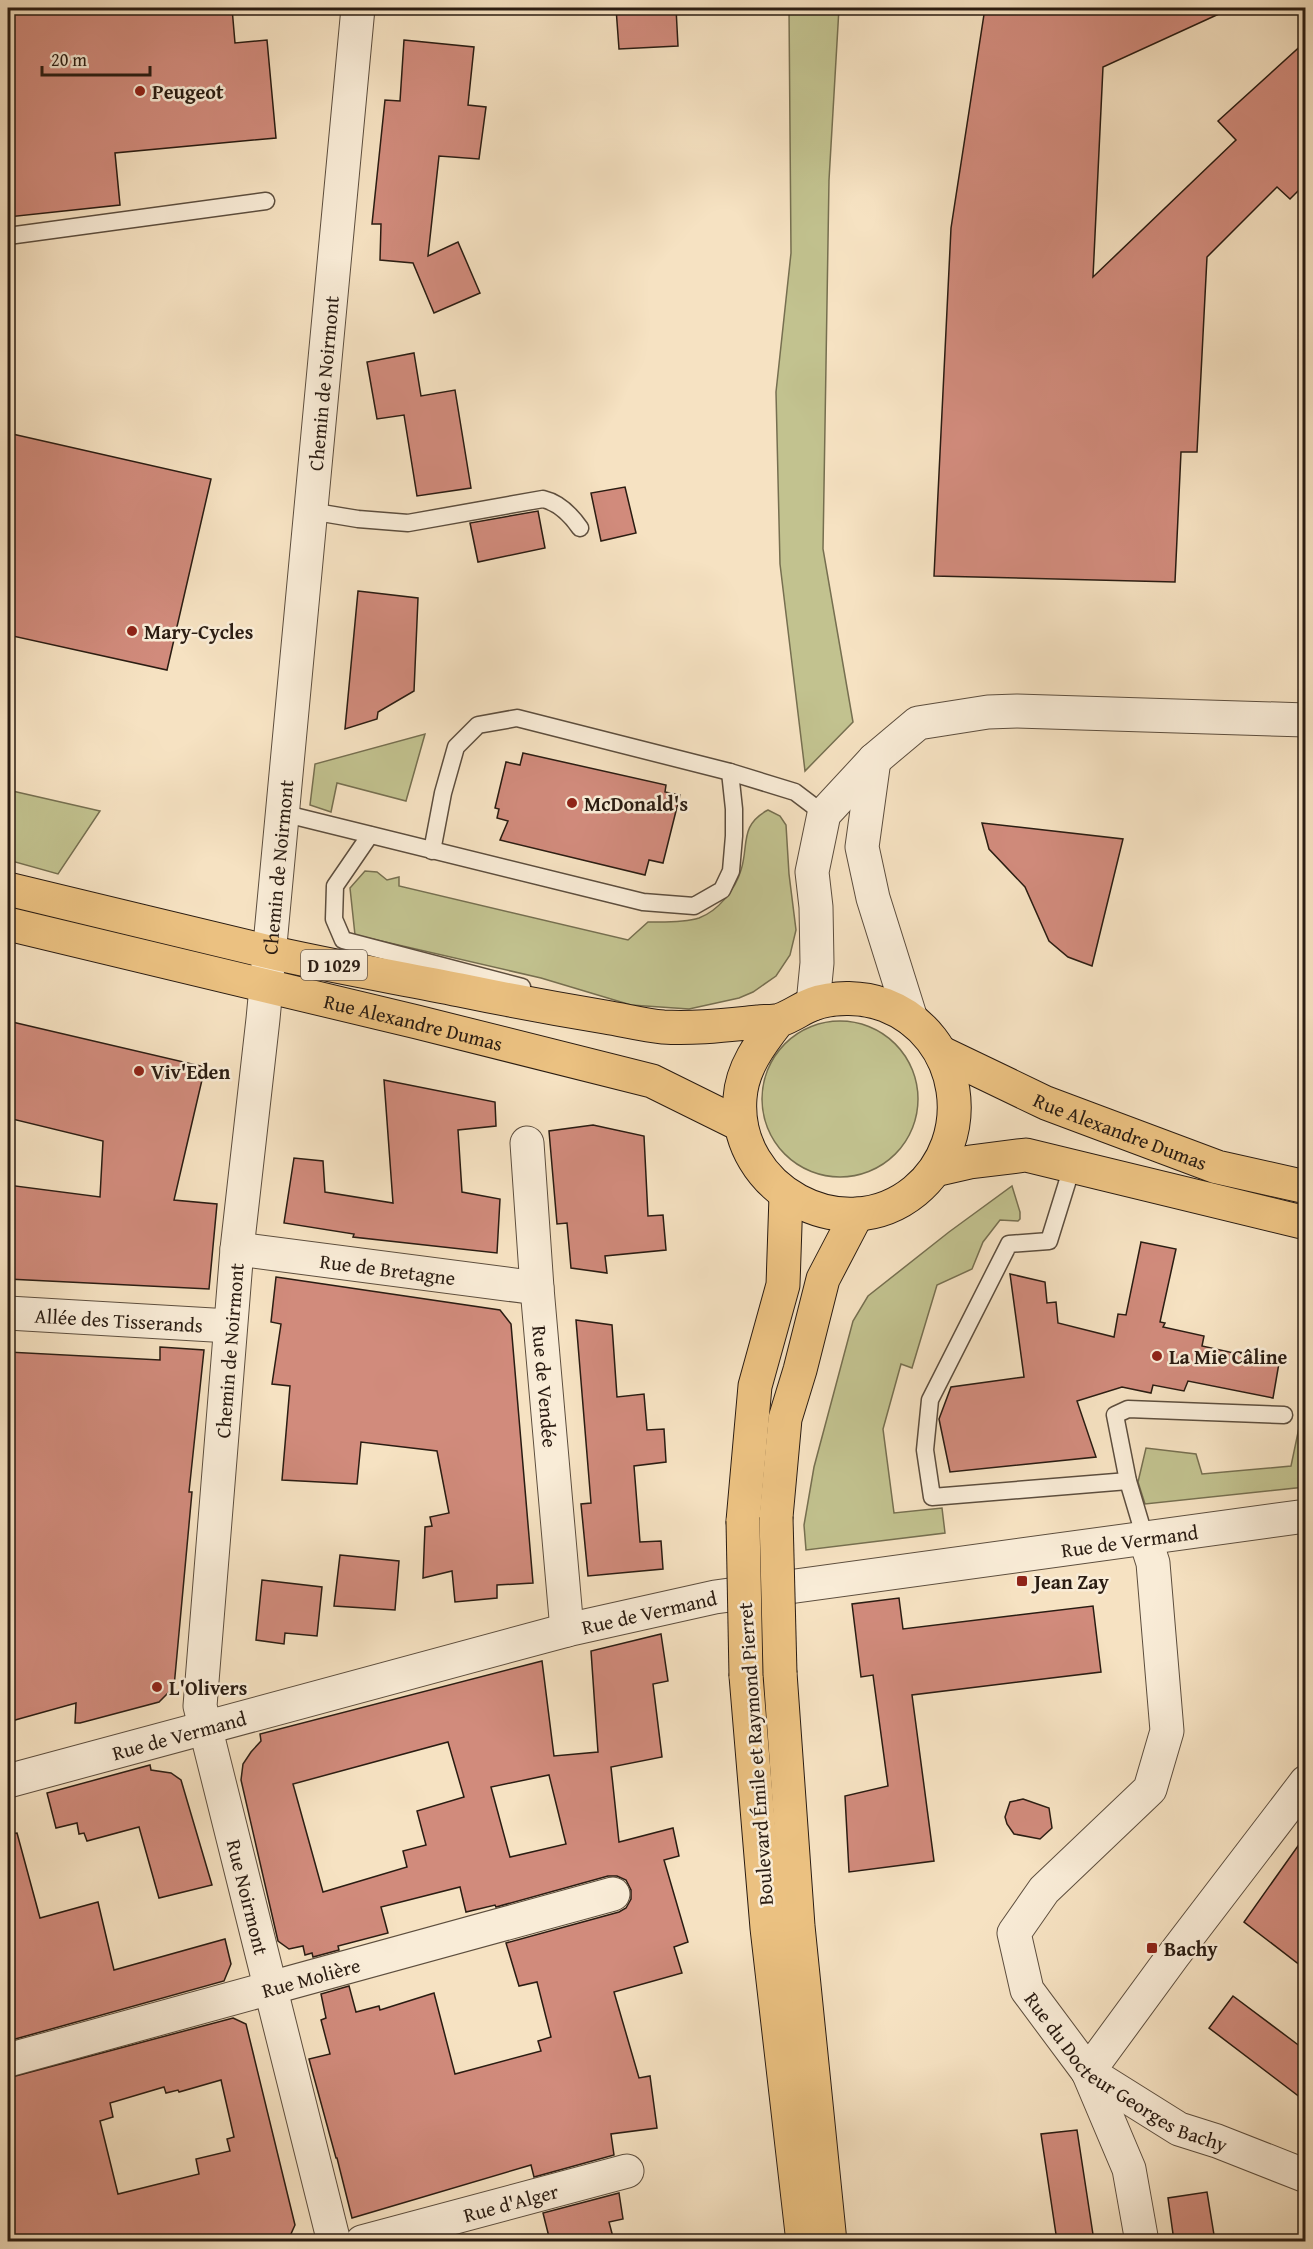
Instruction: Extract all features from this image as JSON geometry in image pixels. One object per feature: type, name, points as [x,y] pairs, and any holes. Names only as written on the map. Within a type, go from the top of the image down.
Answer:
[{"type":"main road","name":"D 1029","points":[[8,889],[268,952],[549,1008],[663,1027],[778,1021]]},
{"type":"main road","name":"Rue Alexandre Dumas","points":[[8,924],[652,1081],[741,1125]]},
{"type":"main road","points":[[857,999],[885,1005],[911,1019],[928,1034],[942,1053],[953,1082],[956,1113],[950,1143],[935,1170],[914,1192],[887,1207],[857,1214],[832,1214],[808,1207],[786,1196],[765,1176],[749,1153],[741,1125],[740,1097],[746,1071],[758,1046],[778,1021],[813,1004],[828,1000],[857,999]]},
{"type":"main road","name":"Rue Alexandre Dumas","points":[[942,1053],[1046,1103],[1217,1167],[1305,1187]]},
{"type":"main road","name":"Rue Alexandre Dumas","points":[[935,1170],[970,1162],[1026,1155],[1305,1223]]},
{"type":"main road","name":"Boulevard Émile et Raymond Pierret","points":[[786,1196],[783,1286],[755,1386],[743,1521],[746,1676],[767,1928],[803,2241]]},
{"type":"main road","name":"Boulevard Émile et Raymond Pierret","points":[[830,2241],[798,1926],[780,1673],[776,1517],[785,1419],[823,1279],[857,1214]]},
{"type":"street","name":"Chemin de Noirmont","points":[[206,1727],[200,1706],[230,1326],[266,986],[358,8]]},
{"type":"street","points":[[813,1004],[817,963],[816,907],[812,872],[824,814],[874,760],[918,723],[988,712],[1017,711],[1305,720]]},
{"type":"street","points":[[874,760],[862,847],[873,897],[911,1019]]},
{"type":"street","name":"Rue de Vendée","points":[[527,1143],[537,1288],[567,1630]]},
{"type":"street","name":"Rue de Bretagne","points":[[237,1249],[537,1288]]},
{"type":"street","name":"Allée des Tisserands","points":[[8,1313],[230,1326]]},
{"type":"street","name":"Rue de Vermand","points":[[8,1781],[567,1630],[715,1597],[1305,1516]]},
{"type":"street","name":"Rue du Docteur Georges Bachy","points":[[1145,1539],[1153,1563],[1167,1731],[1150,1789],[1044,1890],[1014,1933],[1027,1990],[1088,2072],[1179,2129],[1217,2141],[1305,2176]]},
{"type":"street","name":"Rue Noirmont","points":[[206,1727],[334,2241]]},
{"type":"street","points":[[1142,2241],[1129,2169],[1088,2072],[1305,1782]]},
{"type":"street","name":"Rue Molière","points":[[8,2060],[613,1894]]},
{"type":"street","name":"Rue d'Alger","points":[[362,2241],[627,2171]]},
{"type":"lane","points":[[8,236],[266,201]]},
{"type":"lane","points":[[310,511],[358,519],[408,523],[543,499],[560,506],[571,515],[580,528]]},
{"type":"lane","points":[[432,851],[442,793],[456,747],[478,725],[517,718],[730,772],[795,792],[824,814]]},
{"type":"lane","points":[[282,813],[643,902],[694,906],[722,890],[730,872],[734,809],[730,772]]},
{"type":"lane","points":[[370,835],[335,886],[334,919],[343,940],[526,988],[549,1008]]},
{"type":"lane","points":[[1072,1167],[1049,1241],[1009,1244],[930,1400],[925,1450],[932,1497],[1128,1481]]},
{"type":"lane","points":[[1145,1539],[1128,1481],[1115,1414],[1128,1409],[1284,1415]]},
{"type":"green space","points":[[789,8],[839,8],[829,180],[823,549],[853,722],[805,771],[780,564],[776,392],[791,253]]},
{"type":"green space","points":[[425,734],[406,801],[337,783],[331,812],[310,805],[315,764]]},
{"type":"green space","points":[[8,790],[100,811],[58,874],[8,860]]},
{"type":"green space","points":[[768,810],[780,816],[786,825],[796,930],[790,955],[776,976],[753,992],[739,998],[689,1009],[631,1005],[541,978],[355,935],[350,888],[365,871],[377,872],[387,880],[399,877],[399,886],[628,940],[648,922],[693,920],[706,915],[719,905],[738,878],[749,829],[759,816]]},
{"type":"green space","points":[[840,1021],[855,1022],[870,1027],[895,1044],[912,1069],[917,1084],[917,1114],[912,1129],[895,1154],[870,1171],[855,1176],[840,1177],[825,1176],[810,1171],[785,1154],[768,1129],[763,1114],[762,1099],[763,1084],[768,1069],[785,1044],[810,1027],[825,1022]]},
{"type":"green space","points":[[1012,1186],[1020,1219],[1018,1221],[1000,1220],[983,1242],[972,1269],[937,1285],[912,1368],[901,1364],[883,1429],[894,1513],[942,1508],[945,1533],[806,1550],[804,1525],[814,1467],[853,1321],[868,1296]]},
{"type":"green space","points":[[1305,1399],[1305,1487],[1145,1504],[1138,1482],[1146,1448],[1196,1454],[1202,1474],[1291,1466]]},
{"type":"building","name":"Peugeot","points":[[8,8],[232,8],[235,43],[267,40],[276,138],[115,153],[120,205],[8,217]]},
{"type":"building","points":[[616,8],[676,8],[678,46],[619,49]]},
{"type":"building","points":[[985,8],[1232,8],[1103,67],[1093,277],[1236,140],[1218,121],[1305,42],[1305,184],[1290,199],[1277,187],[1207,257],[1197,452],[1181,452],[1175,582],[934,576],[951,228]]},
{"type":"building","points":[[404,40],[474,47],[468,105],[486,107],[479,159],[439,156],[428,256],[458,242],[480,293],[434,313],[413,263],[380,260],[381,224],[372,224],[385,100],[400,101]]},
{"type":"building","points":[[414,353],[421,396],[455,390],[471,488],[417,496],[404,415],[377,419],[367,362]]},
{"type":"building","points":[[8,433],[211,479],[167,670],[8,635]]},
{"type":"building","points":[[625,487],[636,533],[601,541],[591,493]]},
{"type":"building","points":[[538,511],[545,548],[478,562],[470,523]]},
{"type":"building","points":[[358,591],[418,598],[414,691],[378,712],[377,719],[345,729]]},
{"type":"building","name":"McDonald's","points":[[523,753],[666,785],[665,792],[680,795],[663,863],[649,860],[645,875],[500,840],[508,821],[497,818],[499,809],[495,808],[506,762],[520,765]]},
{"type":"building","points":[[982,823],[1123,839],[1092,966],[1068,957],[1049,941],[1025,887],[989,849]]},
{"type":"building","points":[[8,1021],[205,1067],[174,1200],[217,1204],[209,1289],[8,1279],[8,1185],[100,1197],[103,1141],[8,1118]]},
{"type":"building","points":[[384,1080],[495,1102],[496,1126],[458,1130],[462,1192],[500,1199],[497,1253],[353,1237],[354,1234],[284,1223],[294,1158],[323,1161],[325,1192],[393,1203]]},
{"type":"building","points":[[593,1125],[644,1136],[648,1216],[663,1215],[666,1250],[605,1256],[607,1273],[571,1268],[567,1223],[557,1224],[549,1131]]},
{"type":"building","points":[[1141,1242],[1176,1249],[1160,1322],[1165,1323],[1163,1327],[1204,1336],[1202,1346],[1279,1363],[1273,1398],[1188,1381],[1184,1391],[1153,1385],[1151,1393],[1122,1387],[1077,1401],[1096,1457],[950,1472],[939,1419],[951,1387],[1024,1377],[1010,1274],[1045,1282],[1047,1303],[1056,1302],[1058,1323],[1114,1337],[1118,1314],[1126,1315]]},
{"type":"building","points":[[276,1277],[500,1310],[511,1324],[533,1583],[497,1585],[497,1598],[455,1602],[452,1571],[423,1578],[425,1527],[432,1526],[430,1517],[449,1513],[437,1451],[361,1442],[357,1484],[282,1480],[290,1386],[272,1384],[281,1324],[271,1322]]},
{"type":"building","points":[[576,1320],[612,1325],[617,1397],[644,1394],[647,1430],[664,1429],[666,1462],[634,1466],[640,1542],[661,1541],[663,1569],[588,1576],[581,1504],[591,1503]]},
{"type":"building","points":[[160,1347],[204,1350],[189,1492],[192,1492],[174,1687],[159,1702],[80,1723],[75,1723],[76,1703],[8,1722],[8,1352],[160,1360]]},
{"type":"building","points":[[340,1555],[399,1561],[395,1610],[334,1606]]},
{"type":"building","points":[[262,1580],[322,1587],[317,1636],[285,1633],[284,1644],[256,1640]]},
{"type":"building","points":[[899,1598],[903,1629],[1093,1606],[1101,1672],[912,1695],[934,1861],[849,1872],[845,1796],[888,1786],[873,1675],[861,1677],[852,1604]]},
{"type":"building","points":[[661,1634],[668,1681],[653,1684],[662,1757],[611,1767],[619,1842],[673,1828],[679,1856],[664,1860],[688,1942],[674,1947],[682,1973],[614,1992],[639,2078],[650,2076],[657,2128],[611,2134],[614,2155],[534,2177],[531,2165],[352,2218],[309,2059],[330,2054],[321,2020],[326,2018],[321,1994],[349,1986],[356,2012],[379,2006],[380,2010],[434,1993],[455,2074],[541,2051],[538,2041],[551,2037],[537,1982],[519,1986],[506,1943],[619,1912],[626,1908],[631,1899],[631,1890],[626,1880],[617,1876],[608,1876],[496,1907],[495,1905],[466,1912],[460,1887],[381,1907],[388,1933],[338,1946],[339,1950],[313,1957],[312,1953],[305,1955],[303,1946],[289,1949],[278,1941],[241,1780],[243,1764],[261,1741],[260,1734],[542,1661],[554,1756],[598,1752],[591,1651]],"holes":[[[448,1742],[464,1797],[417,1811],[426,1845],[403,1851],[407,1867],[323,1892],[293,1784]],[[549,1775],[566,1844],[510,1857],[491,1787]]]},
{"type":"building","points":[[150,1765],[151,1770],[171,1773],[181,1780],[212,1885],[159,1898],[139,1827],[87,1841],[84,1833],[79,1834],[77,1823],[56,1828],[47,1793]]},
{"type":"building","points":[[1023,1799],[1049,1808],[1052,1828],[1040,1839],[1014,1834],[1007,1824],[1005,1817],[1010,1802]]},
{"type":"building","points":[[17,1833],[40,1918],[98,1902],[114,1970],[225,1939],[231,1964],[224,1981],[8,2041],[8,1834]]},
{"type":"building","points":[[1305,1836],[1305,1969],[1244,1922]]},
{"type":"building","points":[[1233,1996],[1305,2050],[1305,2101],[1209,2028]]},
{"type":"building","points":[[233,2018],[246,2024],[295,2225],[290,2236],[269,2241],[8,2241],[8,2078]],"holes":[[[221,2080],[234,2137],[227,2139],[230,2151],[196,2159],[199,2174],[118,2194],[100,2121],[113,2117],[110,2103],[164,2087],[166,2093],[178,2090],[179,2092]]]},
{"type":"building","points":[[1077,2130],[1094,2241],[1057,2241],[1041,2134]]},
{"type":"building","points":[[1207,2192],[1215,2241],[1174,2241],[1168,2198]]},
{"type":"building","points":[[619,2193],[623,2219],[609,2222],[614,2241],[550,2241],[543,2213]]},
{"type":"place","name":"Peugeot","points":[[140,91]]},
{"type":"place","name":"Mary-Cycles","points":[[132,631]]},
{"type":"place","name":"McDonald's","points":[[572,803]]},
{"type":"place","name":"Viv'Eden","points":[[139,1071]]},
{"type":"place","name":"La Mie Câline","points":[[1157,1356]]},
{"type":"place","name":"Jean Zay","points":[[1022,1581]]},
{"type":"place","name":"L'Olivers","points":[[157,1687]]},
{"type":"place","name":"Bachy","points":[[1152,1948]]}]
